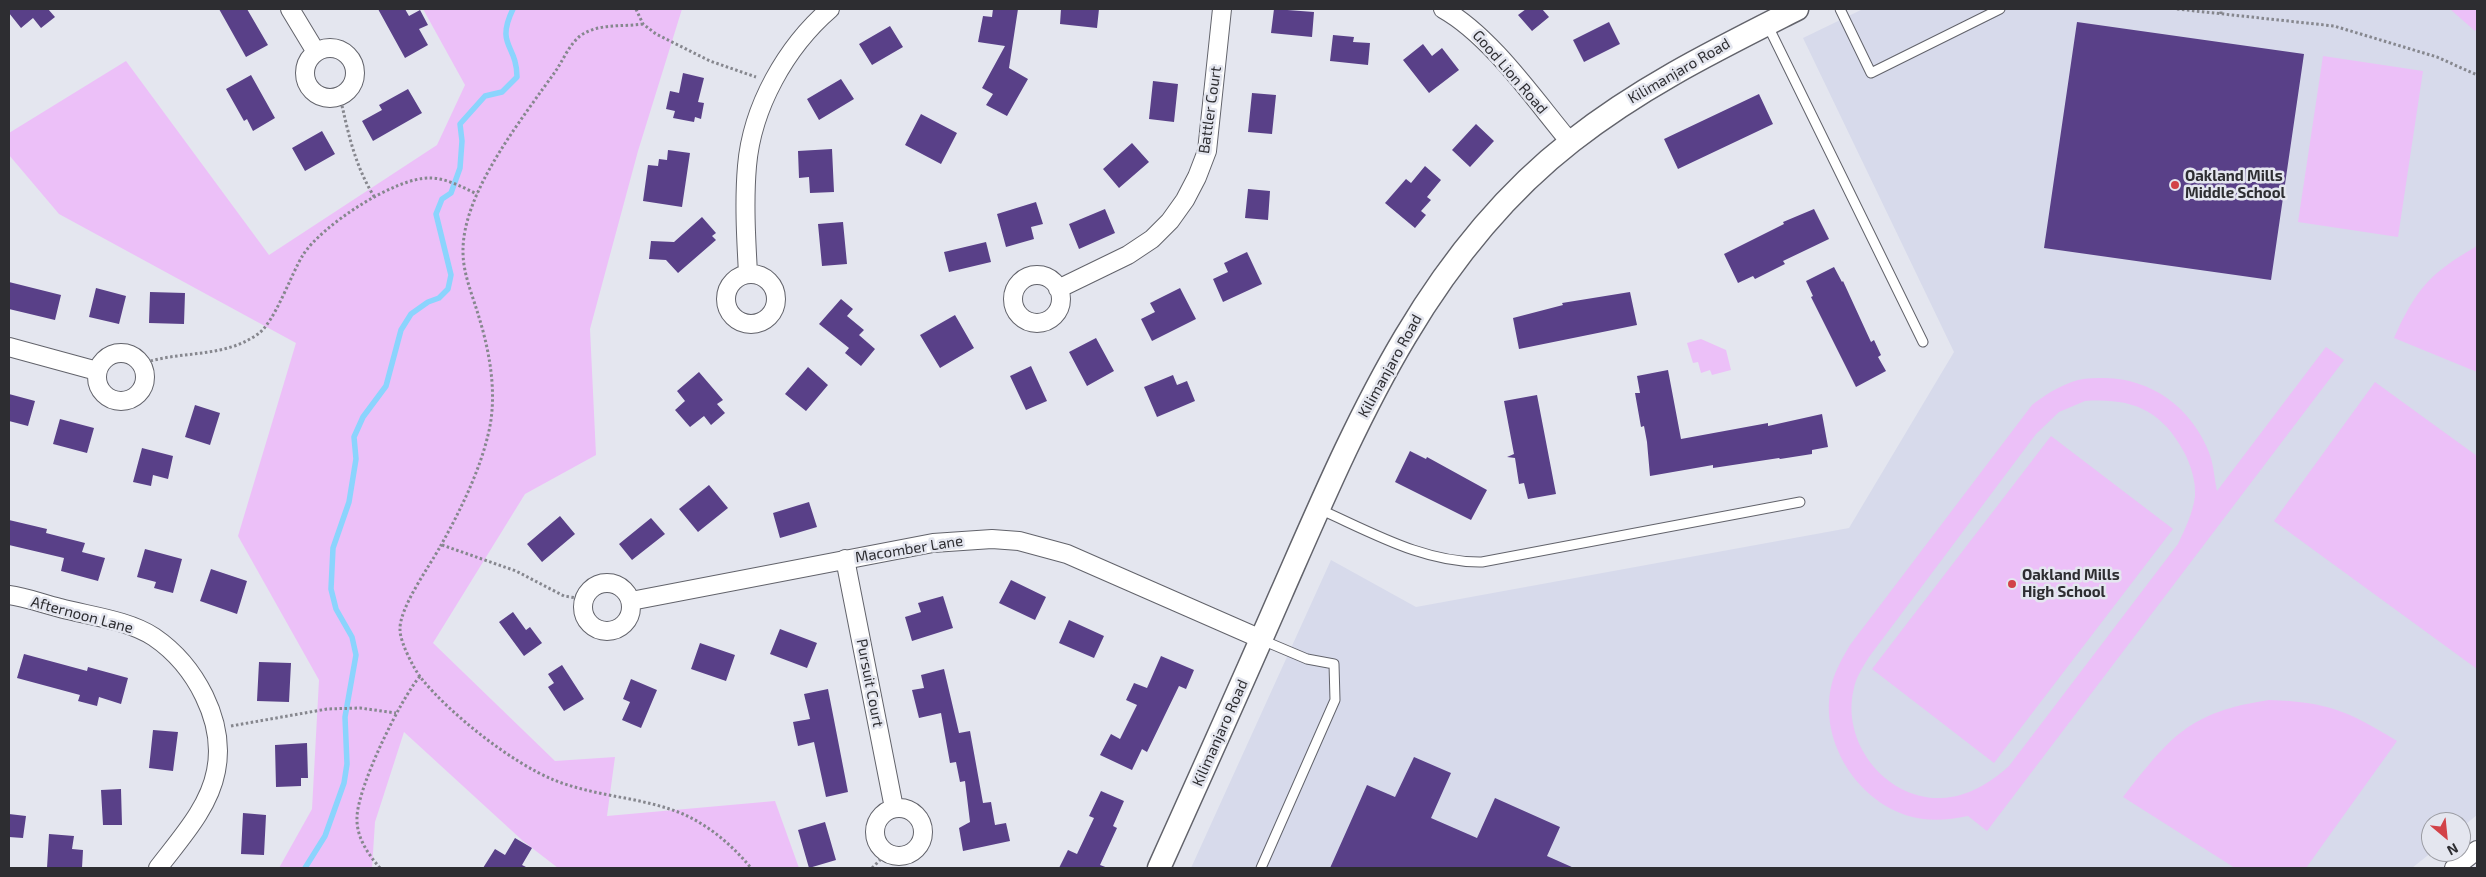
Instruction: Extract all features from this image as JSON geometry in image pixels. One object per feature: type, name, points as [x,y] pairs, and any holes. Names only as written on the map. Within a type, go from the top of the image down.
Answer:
[{"type":"street","points":[[290,9],[316,52]]},
{"type":"street","points":[[748,273],[746,230],[747,164],[762,106],[788,57],[801,39],[830,9]]},
{"type":"street","name":"Battler Court","points":[[1058,289],[1128,255],[1152,239],[1170,221],[1185,200],[1197,177],[1207,150],[1222,9]]},
{"type":"street","name":"Good Lion Road","points":[[1444,9],[1459,18],[1482,37],[1570,142]]},
{"type":"street","name":"Kilimanjaro Road","points":[[1159,868],[1262,640],[1318,509],[1394,354],[1432,292],[1468,244],[1498,210],[1570,142],[1633,96],[1703,55],[1796,9]]},
{"type":"street","points":[[328,48],[336,48],[351,59],[355,70],[354,80],[347,91],[339,96],[326,97],[318,95],[309,86],[306,75],[308,62],[316,52],[328,48]]},
{"type":"street","points":[[9,347],[97,371]]},
{"type":"street","points":[[116,354],[133,356],[141,364],[145,373],[144,383],[139,393],[128,400],[109,399],[101,392],[97,382],[97,371],[104,360],[116,354]]},
{"type":"street","name":"Macomber Lane","points":[[631,601],[845,558],[949,541],[992,539],[1019,541],[1067,554],[1262,640]]},
{"type":"street","name":"Pursuit Court","points":[[845,558],[894,808]]},
{"type":"street","points":[[605,582],[617,584],[626,591],[631,601],[629,617],[624,624],[614,630],[603,631],[593,627],[586,620],[582,609],[583,599],[588,590],[595,585],[605,582]]},
{"type":"street","name":"Afternoon Lane","points":[[9,595],[128,626],[153,636],[186,667],[206,700],[215,729],[218,750],[216,771],[208,794],[197,816],[158,868]]},
{"type":"street","points":[[894,808],[904,808],[914,813],[920,820],[923,832],[916,848],[908,855],[897,856],[887,853],[878,844],[874,832],[877,821],[884,812],[894,808]]},
{"type":"street","points":[[2454,868],[2477,850]]},
{"type":"lane","points":[[1840,9],[1871,73],[2000,9]]},
{"type":"lane","points":[[1767,24],[1923,342]]},
{"type":"lane","points":[[1318,509],[1437,558],[1460,562],[1482,562],[1800,502]]},
{"type":"lane","points":[[1261,868],[1335,700],[1334,664],[1307,659],[1262,640]]},
{"type":"path","points":[[636,9],[642,24],[656,34],[710,61],[773,84]]},
{"type":"path","points":[[2177,9],[2334,26],[2437,57],[2477,75]]},
{"type":"path","points":[[2221,9],[2221,14]]},
{"type":"path","points":[[642,24],[606,27],[580,36],[518,125],[476,194],[464,231],[462,255],[490,365],[493,402],[489,434],[477,468],[442,545],[411,598],[400,631],[410,660],[420,676],[462,718],[522,762],[552,779],[586,791],[682,814],[705,825],[751,868]]},
{"type":"path","points":[[339,96],[345,111],[352,149],[364,179],[375,198]]},
{"type":"path","points":[[141,364],[158,357],[204,354],[226,348],[260,333],[303,255],[319,235],[375,198],[403,183],[420,179],[440,179],[476,194]]},
{"type":"path","points":[[442,545],[516,571],[564,596],[583,599]]},
{"type":"path","points":[[380,868],[363,845],[358,830],[357,816],[375,760],[396,713],[420,676]]},
{"type":"path","points":[[215,729],[327,709],[360,708],[396,713]]},
{"type":"path","points":[[872,868],[887,853]]},
{"type":"shaded area","points":[[423,9],[682,9],[638,151],[590,329],[596,455],[525,494],[433,643],[555,761],[615,757],[607,816],[775,801],[799,868],[558,868],[523,841],[404,732],[375,822],[372,868],[279,868],[312,809],[319,680],[238,536],[296,343],[59,214],[9,155],[9,133],[126,61],[269,255],[437,145],[465,85]]},
{"type":"shaded area","name":"Oakland Mills High School","points":[[1863,9],[2477,9],[2477,815],[2471,820],[2471,812],[2421,812],[2421,861],[2412,868],[1191,868],[1331,560],[1416,607],[1849,528],[1954,352],[1803,38]]},
{"type":"shaded area","points":[[2450,9],[2477,9],[2477,28],[2475,31]]},
{"type":"shaded area","points":[[2323,56],[2423,71],[2398,237],[2298,222]]},
{"type":"shaded area","points":[[2477,246],[2477,372],[2394,338],[2410,307],[2426,284],[2447,265]]},
{"type":"shaded area","points":[[1701,339],[1726,350],[1731,370],[1712,375],[1710,370],[1701,373],[1698,362],[1693,363],[1687,343]]},
{"type":"shaded area","points":[[2326,347],[2344,360],[1987,831],[1968,816],[1934,820],[1901,813],[1881,803],[1863,788],[1849,770],[1838,750],[1831,728],[1829,705],[1832,683],[1840,663],[1850,645],[2032,405],[2066,384],[2088,378],[2122,380],[2153,390],[2167,398],[2180,409],[2200,435],[2212,460],[2217,491]],"holes":[[[2085,401],[2130,404],[2155,416],[2175,437],[2184,452],[2189,462],[2195,485],[2195,496],[2191,515],[2178,544],[2009,766],[1978,788],[1951,797],[1921,796],[1902,789],[1886,778],[1872,764],[1861,747],[1854,728],[1851,708],[1854,688],[1860,672],[1869,657],[2036,434],[2059,412]]]},
{"type":"shaded area","points":[[2375,382],[2477,456],[2477,669],[2274,521]]},
{"type":"shaded area","points":[[2051,436],[2173,529],[1994,763],[1872,669]]},
{"type":"shaded area","points":[[2269,700],[2307,703],[2337,710],[2365,722],[2397,741],[2306,868],[2235,868],[2123,797],[2155,758],[2184,730],[2200,720],[2219,712]]},
{"type":"building","points":[[9,9],[48,9],[55,17],[41,28],[33,18],[21,28],[9,13]]},
{"type":"building","points":[[219,9],[247,9],[268,45],[246,57]]},
{"type":"building","points":[[378,9],[405,9],[409,16],[420,10],[428,25],[419,29],[428,45],[405,58]]},
{"type":"building","points":[[993,9],[1018,9],[1009,68],[1028,79],[1007,116],[986,105],[993,94],[982,88],[1005,46],[978,42],[983,16],[992,17]]},
{"type":"building","points":[[1061,9],[1099,9],[1097,28],[1060,24]]},
{"type":"building","points":[[1274,9],[1314,12],[1312,37],[1271,33]]},
{"type":"building","points":[[1526,9],[1542,9],[1549,17],[1532,31],[1518,15]]},
{"type":"building","points":[[1609,22],[1620,44],[1584,62],[1573,40]]},
{"type":"building","points":[[2077,22],[2304,54],[2271,280],[2044,248]]},
{"type":"building","points":[[890,26],[903,47],[872,65],[859,44]]},
{"type":"building","points":[[1333,35],[1354,37],[1353,42],[1370,43],[1368,65],[1330,61]]},
{"type":"building","points":[[1423,44],[1432,56],[1442,48],[1459,70],[1429,93],[1403,60]]},
{"type":"building","points":[[683,73],[704,78],[698,102],[704,103],[701,119],[695,117],[694,122],[673,118],[675,111],[666,109],[670,91],[679,93]]},
{"type":"building","points":[[251,75],[275,118],[253,131],[247,119],[244,121],[226,89]]},
{"type":"building","points":[[841,79],[854,99],[819,120],[807,99]]},
{"type":"building","points":[[1153,81],[1178,84],[1174,122],[1149,119]]},
{"type":"building","points":[[408,89],[422,113],[373,141],[362,121],[382,110],[379,105]]},
{"type":"building","points":[[1252,93],[1276,95],[1272,134],[1248,132]]},
{"type":"building","points":[[1759,94],[1773,124],[1678,169],[1664,139]]},
{"type":"building","points":[[921,114],[957,133],[941,164],[905,145]]},
{"type":"building","points":[[1476,124],[1494,141],[1470,167],[1452,150]]},
{"type":"building","points":[[322,131],[335,154],[305,171],[292,148]]},
{"type":"building","points":[[1132,143],[1149,162],[1119,188],[1103,169]]},
{"type":"building","points":[[832,149],[834,192],[810,193],[809,177],[799,178],[798,151]]},
{"type":"building","points":[[668,150],[690,153],[682,207],[643,201],[648,165],[658,166],[659,159],[667,160]]},
{"type":"building","points":[[1425,166],[1441,180],[1427,197],[1431,200],[1421,211],[1426,215],[1415,228],[1385,203],[1406,179],[1411,183]]},
{"type":"building","points":[[1248,189],[1270,191],[1268,220],[1245,218]]},
{"type":"building","points":[[1036,202],[1043,224],[1031,227],[1034,239],[1006,247],[997,214]]},
{"type":"building","points":[[1105,209],[1115,233],[1079,249],[1069,224]]},
{"type":"building","points":[[1814,209],[1829,239],[1783,261],[1785,264],[1755,279],[1753,276],[1738,283],[1724,254],[1784,224],[1783,222]]},
{"type":"building","points":[[702,217],[716,233],[712,236],[716,240],[678,273],[666,260],[649,259],[651,241],[674,242]]},
{"type":"building","points":[[843,222],[847,264],[822,266],[818,224]]},
{"type":"building","points":[[986,242],[991,262],[949,272],[944,252]]},
{"type":"building","points":[[1247,252],[1262,284],[1223,302],[1213,279],[1228,272],[1224,263]]},
{"type":"building","points":[[1834,267],[1843,281],[1871,342],[1874,340],[1881,355],[1878,357],[1886,371],[1856,387],[1811,297],[1813,296],[1806,281]]},
{"type":"building","points":[[9,282],[61,295],[55,320],[9,309]]},
{"type":"building","points":[[96,288],[126,296],[119,324],[89,317]]},
{"type":"building","points":[[1180,288],[1196,319],[1152,341],[1141,319],[1155,312],[1150,303]]},
{"type":"building","points":[[150,292],[185,293],[184,324],[149,323]]},
{"type":"building","points":[[1630,292],[1637,325],[1519,349],[1513,318],[1563,305],[1562,303]]},
{"type":"building","points":[[841,299],[853,309],[847,316],[864,330],[859,335],[875,349],[861,366],[845,353],[849,348],[819,324]]},
{"type":"building","points":[[955,315],[974,348],[940,368],[920,335]]},
{"type":"building","points":[[1096,338],[1114,371],[1087,386],[1069,352]]},
{"type":"building","points":[[1031,366],[1047,401],[1026,410],[1010,376]]},
{"type":"building","points":[[808,367],[828,385],[806,411],[785,394]]},
{"type":"building","points":[[1668,370],[1681,439],[1768,423],[1768,426],[1822,414],[1828,447],[1812,450],[1812,454],[1713,468],[1713,465],[1650,476],[1647,442],[1644,426],[1641,427],[1635,393],[1640,393],[1637,376]]},
{"type":"building","points":[[699,372],[723,400],[717,404],[725,413],[711,425],[704,416],[690,427],[675,410],[685,401],[677,391]]},
{"type":"building","points":[[1173,375],[1177,385],[1187,381],[1195,401],[1157,417],[1144,387]]},
{"type":"building","points":[[9,394],[35,401],[28,426],[9,421]]},
{"type":"building","points":[[1537,395],[1556,494],[1528,499],[1524,483],[1519,484],[1515,458],[1507,457],[1514,454],[1504,401]]},
{"type":"building","points":[[195,405],[220,413],[210,445],[185,437]]},
{"type":"building","points":[[60,419],[94,428],[87,453],[53,444]]},
{"type":"building","points":[[142,448],[173,456],[168,479],[153,475],[151,486],[133,482]]},
{"type":"building","points":[[1410,451],[1426,459],[1427,457],[1487,490],[1471,520],[1395,482]]},
{"type":"building","points":[[709,485],[728,508],[698,532],[679,509]]},
{"type":"building","points":[[809,502],[817,527],[780,538],[773,513]]},
{"type":"building","points":[[560,516],[575,534],[542,562],[527,544]]},
{"type":"building","points":[[651,518],[665,534],[632,560],[619,544]]},
{"type":"building","points":[[9,520],[47,529],[46,533],[85,543],[82,552],[105,558],[98,581],[61,571],[64,558],[9,545]]},
{"type":"building","points":[[145,549],[182,559],[173,593],[154,588],[156,582],[137,577]]},
{"type":"building","points":[[211,569],[247,581],[237,614],[200,601]]},
{"type":"building","points":[[1011,580],[1046,597],[1035,620],[999,603]]},
{"type":"building","points":[[943,596],[953,628],[912,641],[905,617],[921,612],[918,603]]},
{"type":"building","points":[[513,612],[526,630],[530,627],[542,643],[524,656],[499,622]]},
{"type":"building","points":[[1069,620],[1104,636],[1094,658],[1059,643]]},
{"type":"building","points":[[780,629],[817,643],[807,668],[770,654]]},
{"type":"building","points":[[700,643],[735,655],[726,681],[691,669]]},
{"type":"building","points":[[24,654],[87,671],[88,667],[128,678],[121,704],[99,697],[97,706],[78,701],[80,695],[17,678]]},
{"type":"building","points":[[1161,656],[1194,670],[1186,689],[1179,686],[1147,752],[1142,749],[1132,770],[1100,755],[1111,734],[1120,739],[1137,705],[1126,700],[1134,683],[1147,688]]},
{"type":"building","points":[[259,662],[291,663],[289,702],[257,701]]},
{"type":"building","points":[[562,665],[584,699],[564,711],[548,687],[554,683],[548,674]]},
{"type":"building","points":[[944,669],[959,733],[970,731],[983,803],[991,802],[995,825],[1006,823],[1010,841],[963,851],[959,828],[970,822],[965,781],[960,782],[956,762],[950,763],[941,713],[919,718],[912,690],[924,688],[921,675]]},
{"type":"building","points":[[631,679],[657,690],[641,728],[622,720],[630,702],[623,699]]},
{"type":"building","points":[[828,689],[848,792],[826,797],[814,742],[798,746],[793,722],[810,719],[804,694]]},
{"type":"building","points":[[153,730],[178,732],[173,771],[149,768]]},
{"type":"building","points":[[307,743],[308,778],[301,778],[301,786],[276,787],[275,745]]},
{"type":"building","points":[[1414,757],[1451,773],[1431,818],[1477,838],[1495,798],[1560,827],[1547,856],[1574,868],[1330,868],[1367,785],[1395,797]]},
{"type":"building","points":[[121,789],[122,825],[103,825],[101,790]]},
{"type":"building","points":[[1101,791],[1124,801],[1113,826],[1117,828],[1100,865],[1108,868],[1059,868],[1068,850],[1077,854],[1094,818],[1089,816]]},
{"type":"building","points":[[243,813],[266,815],[264,855],[241,854]]},
{"type":"building","points":[[9,814],[26,816],[23,838],[9,837]]},
{"type":"building","points":[[825,822],[836,860],[809,868],[798,830]]},
{"type":"building","points":[[49,834],[74,836],[72,849],[83,850],[82,868],[47,868]]},
{"type":"building","points":[[515,838],[532,848],[522,865],[528,868],[483,868],[495,849],[505,855]]},
{"type":"waterway","points":[[305,868],[325,836],[344,783],[347,764],[345,717],[356,655],[352,637],[336,609],[331,589],[333,548],[349,502],[356,459],[354,437],[363,417],[386,386],[401,330],[411,314],[428,302],[439,298],[448,289],[451,275],[436,214],[442,199],[451,193],[460,168],[462,141],[460,124],[485,96],[502,92],[517,77],[514,58],[506,38],[508,21],[513,9]]},
{"type":"place","name":"Oakland Mills Middle School","points":[[2175,185]]},
{"type":"place","name":"Oakland Mills High School","points":[[2012,584]]}]
